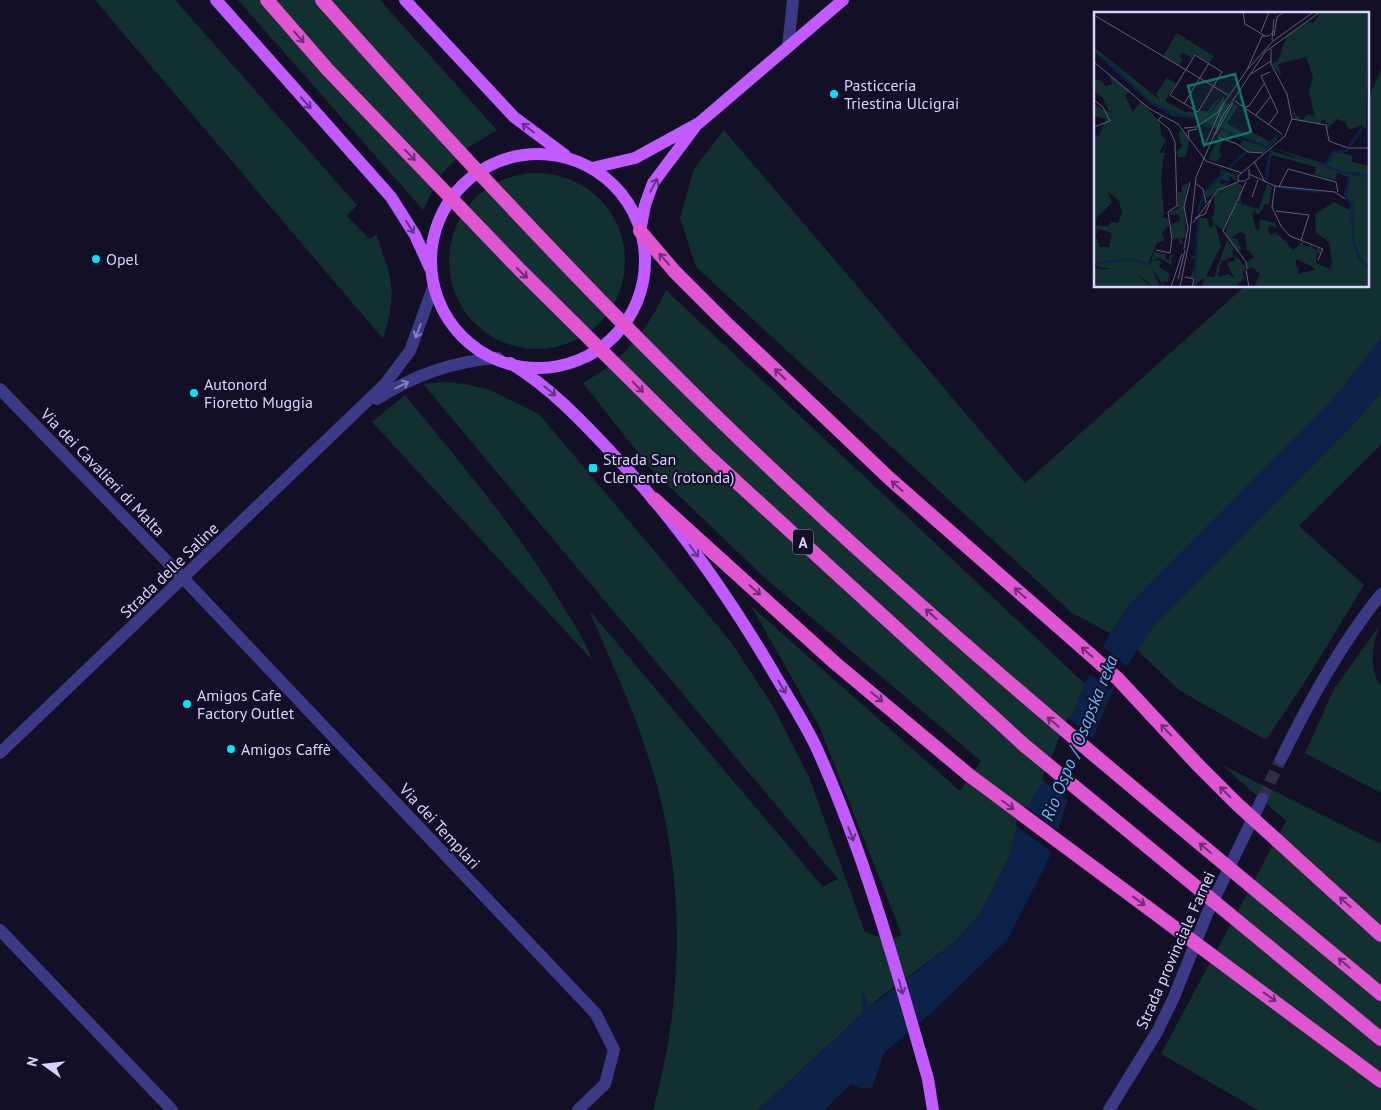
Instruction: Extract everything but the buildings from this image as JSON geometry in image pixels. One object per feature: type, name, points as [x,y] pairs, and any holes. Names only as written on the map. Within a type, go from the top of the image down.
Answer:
[{"type":"highway","name":"A","points":[[267,0],[328,70],[520,270],[707,455],[1024,745],[1381,1039]]},
{"type":"highway","name":"A","points":[[322,0],[524,222],[726,426],[862,552],[1038,709],[1381,994]]},
{"type":"highway","points":[[640,231],[675,272],[724,321],[890,479],[1118,679],[1196,764],[1244,811],[1381,935]]},
{"type":"highway","points":[[654,498],[835,663],[969,776],[1381,1080]]},
{"type":"main road","points":[[216,0],[390,197],[415,235],[431,271],[438,301],[456,330],[478,350],[527,368],[558,366],[580,359],[607,342],[630,315],[644,279],[643,240],[640,231],[619,191],[592,168],[567,157],[514,118],[405,0]]},
{"type":"main road","points":[[592,168],[636,158],[698,123],[843,0]]},
{"type":"main road","points":[[640,231],[645,205],[653,183],[698,123]]},
{"type":"main road","points":[[431,271],[432,240],[445,206],[459,188],[476,173],[503,159],[534,153],[567,157]]},
{"type":"main road","points":[[504,361],[536,379],[560,399],[654,498],[716,582],[754,639],[816,747],[865,869],[888,940],[928,1079],[933,1110]]},
{"type":"street","points":[[788,47],[792,0]]},
{"type":"street","name":"Strada delle Saline","points":[[0,753],[385,384],[410,351],[434,285]]},
{"type":"street","name":"Strada delle Saline","points":[[360,410],[390,390],[420,375],[470,360],[504,361]]},
{"type":"street","name":"Via dei Cavalieri di Malta","points":[[0,389],[184,578]]},
{"type":"street","name":"Via dei Templari","points":[[184,578],[596,1014],[614,1050],[605,1084],[578,1110]]},
{"type":"street","points":[[1282,759],[1301,717],[1348,640],[1381,594]]},
{"type":"street","name":"Strada provinciale Farnei","points":[[1109,1110],[1157,1032],[1174,997],[1207,914],[1262,799]]},
{"type":"street","points":[[0,930],[172,1110]]},
{"type":"green space","points":[[95,0],[175,0],[357,205],[347,216],[370,239],[376,234],[389,274],[392,297],[388,323],[383,339]]},
{"type":"green space","points":[[238,0],[380,0],[497,130],[469,147],[442,173],[423,210]]},
{"type":"green space","points":[[1381,70],[1381,339],[1330,403],[1129,605],[1110,633],[1072,613],[696,267],[680,218],[694,169],[724,130],[1025,483],[1243,288],[1368,288],[1368,99]]},
{"type":"green space","points":[[537,173],[571,180],[593,193],[605,205],[618,227],[625,261],[618,295],[605,317],[593,329],[571,342],[537,349],[503,342],[481,329],[469,317],[456,295],[449,261],[456,227],[469,205],[481,193],[503,180]]},
{"type":"green space","points":[[666,290],[1085,684],[1043,784],[1019,820],[1009,858],[980,914],[955,942],[883,995],[758,1110],[653,1110],[671,1025],[675,982],[677,938],[675,893],[670,850],[662,807],[645,745],[589,610],[823,887],[838,879],[423,384],[445,382],[465,384],[490,390],[539,414],[731,642],[773,706],[809,777],[865,932],[888,940],[902,935],[818,724],[751,606],[960,791],[981,761],[766,579],[650,468],[583,383],[598,374],[632,344],[642,332]]},
{"type":"green space","points":[[1381,392],[1381,445],[1299,526],[1364,585],[1308,677],[1266,740],[1179,690],[1136,649],[1154,625],[1351,427]]},
{"type":"green space","points":[[405,395],[485,494],[523,545],[577,628],[593,661],[372,422]]},
{"type":"green space","points":[[1379,626],[1375,641],[1373,665],[1374,672],[1381,686],[1381,793],[1305,753],[1334,689]]},
{"type":"green space","points":[[1222,765],[1381,844],[1381,1110],[1258,1110],[1161,1054],[1286,821]]},
{"type":"water","name":"Rio Ospo / Osapska reka","points":[[1381,339],[1381,392],[1351,427],[1154,625],[1118,679],[1067,803],[1049,858],[1008,939],[929,1015],[884,1053],[872,1088],[860,1088],[851,1084],[824,1110],[758,1110],[863,1014],[861,994],[864,993],[869,1008],[955,942],[980,914],[1009,858],[1019,820],[1043,784],[1085,684],[1110,633],[1129,605],[1330,403]]},
{"type":"pier","points":[[1101,645],[1128,668],[1109,691],[1088,672]]},
{"type":"pier","points":[[1068,717],[1095,740],[1070,802],[1042,779]]},
{"type":"pier","points":[[1025,806],[1060,832],[1053,853],[1015,825]]},
{"type":"tunnel","points":[[1262,799],[1281,759]]},
{"type":"place","name":"Pasticceria Triestina Ulcigrai","points":[[834,94]]},
{"type":"place","name":"Opel","points":[[96,259]]},
{"type":"place","name":"Autonord Fioretto Muggia","points":[[194,393]]},
{"type":"place","name":"Strada San Clemente (rotonda)","points":[[593,468]]},
{"type":"place","name":"Amigos Cafe Factory Outlet","points":[[187,704]]},
{"type":"place","name":"Amigos Caffè","points":[[231,749]]}]
